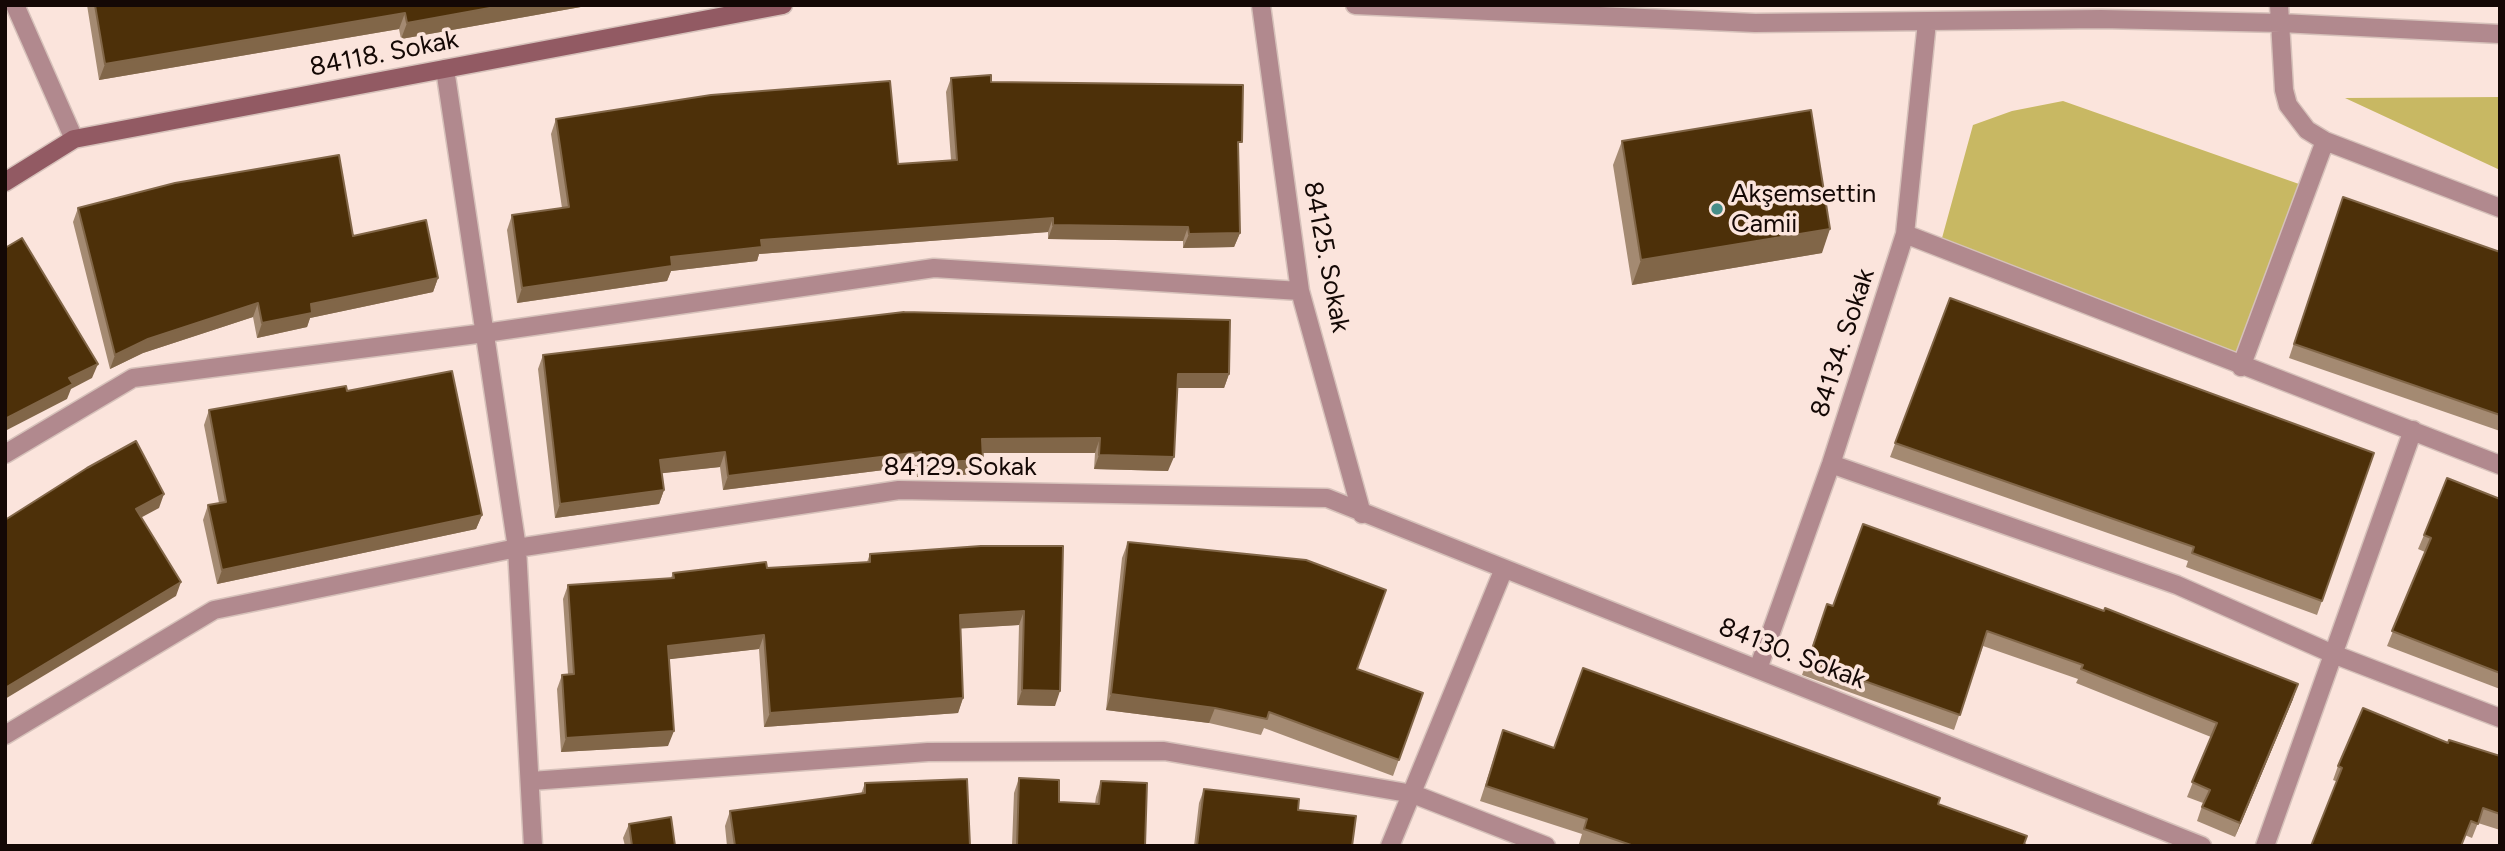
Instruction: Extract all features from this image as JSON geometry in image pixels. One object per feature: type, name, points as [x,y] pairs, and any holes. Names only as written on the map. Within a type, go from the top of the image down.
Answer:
[{"type":"main road","name":"84118. Sokak","points":[[5,182],[74,139],[783,5]]},
{"type":"street","points":[[15,5],[74,139]]},
{"type":"street","name":"84125. Sokak","points":[[1261,5],[1300,291],[1362,514]]},
{"type":"street","points":[[1355,5],[1755,23],[2280,14],[2500,34]]},
{"type":"street","points":[[2280,14],[2284,90],[2288,105],[2306,130],[2325,141],[2500,208]]},
{"type":"street","name":"84134. Sokak","points":[[1758,668],[1831,464],[1905,234],[1927,22]]},
{"type":"street","points":[[445,69],[517,548],[533,846]]},
{"type":"street","points":[[2241,367],[2325,141]]},
{"type":"street","points":[[1905,234],[2241,367],[2500,465]]},
{"type":"street","points":[[5,454],[132,378],[485,333],[934,268],[1300,291]]},
{"type":"street","points":[[2265,846],[2413,430]]},
{"type":"street","points":[[1831,464],[2177,584],[2333,654],[2500,718]]},
{"type":"street","name":"84129. Sokak","points":[[5,735],[214,610],[517,548],[899,490],[1327,498],[1362,514]]},
{"type":"street","name":"84130. Sokak","points":[[1362,514],[1758,668],[2202,846]]},
{"type":"street","points":[[1390,846],[1503,570]]},
{"type":"street","points":[[531,781],[928,751],[1164,751],[1413,793],[1546,846]]},
{"type":"shaded area","points":[[2500,97],[2500,170],[2345,98]]},
{"type":"shaded area","points":[[2063,101],[2299,184],[2236,354],[1939,249],[1973,125],[2012,111]]},
{"type":"building","points":[[95,5],[506,5],[407,23],[405,13],[105,64]]},
{"type":"building","points":[[991,75],[991,82],[1243,85],[1242,142],[1238,142],[1240,233],[1189,234],[1188,227],[1053,225],[1053,218],[761,240],[762,247],[671,257],[672,266],[522,288],[512,215],[569,207],[556,119],[711,95],[890,81],[898,164],[957,160],[951,78]]},
{"type":"building","name":"Akşemsettin Camii","points":[[1811,110],[1830,229],[1641,260],[1622,141]]},
{"type":"building","points":[[339,155],[353,236],[426,220],[438,278],[311,304],[312,313],[262,323],[258,303],[148,339],[115,355],[78,208],[175,183]]},
{"type":"building","points":[[2343,197],[2500,252],[2500,415],[2294,344]]},
{"type":"building","points":[[22,238],[98,364],[69,378],[73,384],[5,419],[5,248]]},
{"type":"building","points":[[1950,298],[2374,453],[2322,601],[2192,553],[2194,547],[1895,443]]},
{"type":"building","points":[[904,312],[1230,320],[1229,374],[1178,374],[1174,457],[1099,455],[1100,438],[982,439],[983,460],[922,463],[921,452],[728,476],[725,452],[660,460],[664,490],[560,504],[543,355]]},
{"type":"building","points":[[452,371],[482,515],[222,570],[208,505],[226,502],[209,410],[346,386],[347,391]]},
{"type":"building","points":[[136,441],[164,494],[136,509],[181,582],[5,688],[5,520],[87,468]]},
{"type":"building","points":[[2447,478],[2500,499],[2500,673],[2392,631],[2431,538],[2424,535]]},
{"type":"building","points":[[1863,524],[2104,611],[2105,608],[2298,684],[2240,823],[2202,807],[2210,790],[2192,782],[2217,723],[2081,669],[2083,665],[1987,631],[1960,715],[1808,661],[1827,604],[1833,606]]},
{"type":"building","points":[[1128,542],[1306,560],[1386,590],[1357,669],[1423,693],[1399,760],[1269,712],[1267,719],[1215,708],[1111,694]]},
{"type":"building","points":[[981,546],[1063,546],[1060,691],[1022,690],[1024,611],[960,615],[963,698],[770,713],[764,635],[668,646],[674,731],[566,738],[562,675],[574,674],[568,585],[674,578],[673,573],[766,562],[767,568],[870,562],[870,554]]},
{"type":"building","points":[[1583,668],[1940,798],[1938,804],[2027,836],[2024,844],[2028,846],[1634,846],[1584,829],[1587,819],[1486,786],[1503,730],[1554,748]]},
{"type":"building","points":[[2363,708],[2448,743],[2449,740],[2500,756],[2500,814],[2483,808],[2478,824],[2471,821],[2461,846],[2311,846],[2342,768],[2338,766]]},
{"type":"building","points":[[1019,778],[1059,780],[1059,802],[1099,804],[1101,781],[1147,783],[1145,846],[1017,846]]},
{"type":"building","points":[[967,779],[970,846],[735,846],[730,811],[865,793],[865,783]]},
{"type":"building","points":[[1204,789],[1299,799],[1298,810],[1356,816],[1352,846],[1197,846]]},
{"type":"building","points":[[671,817],[675,846],[632,846],[629,824]]},
{"type":"place","name":"Akşemsettin Camii","points":[[1717,209]]}]
